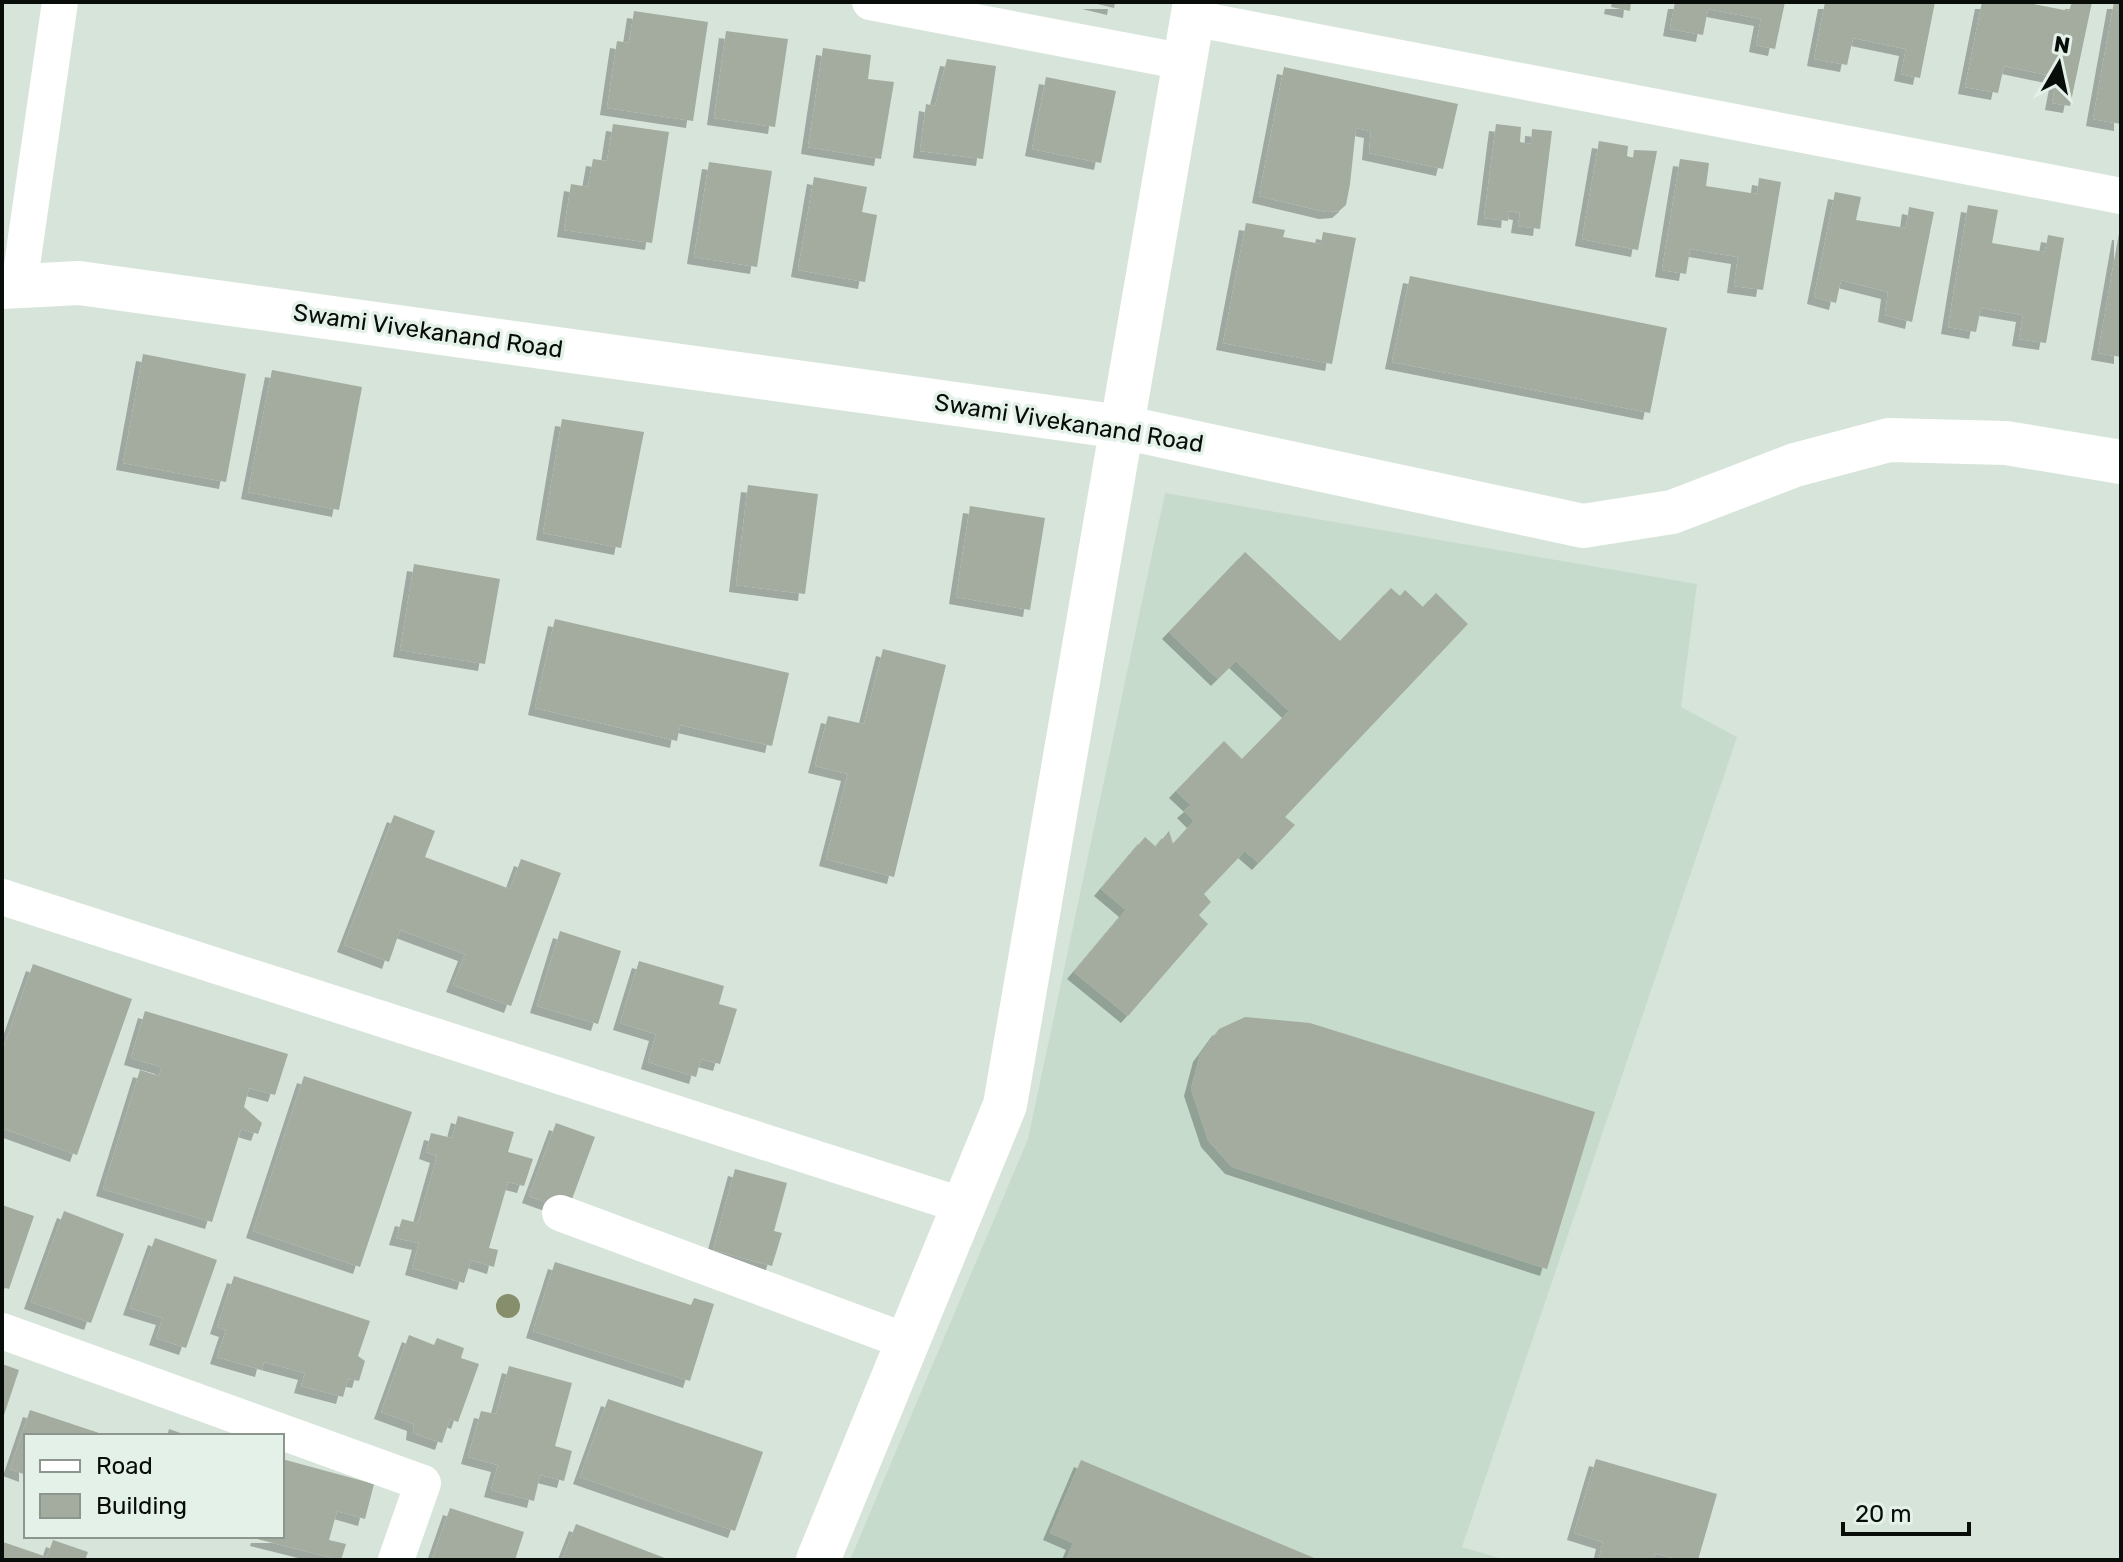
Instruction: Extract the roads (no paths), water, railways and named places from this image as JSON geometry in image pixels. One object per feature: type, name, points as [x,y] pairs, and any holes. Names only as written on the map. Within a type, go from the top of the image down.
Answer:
[{"type":"street","points":[[11,286],[60,2]]},
{"type":"street","points":[[870,2],[1185,62]]},
{"type":"street","points":[[818,1560],[1005,1105],[1194,10],[2121,196]]},
{"type":"street","name":"Swami Vivekanand Road","points":[[11,286],[79,283],[1122,427],[1583,526],[1672,512],[1795,465],[1889,440],[2006,443],[2121,462]]},
{"type":"street","points":[[2,897],[964,1206]]},
{"type":"street","points":[[560,1213],[908,1342]]},
{"type":"street","points":[[2,1331],[423,1483],[396,1560]]}]
